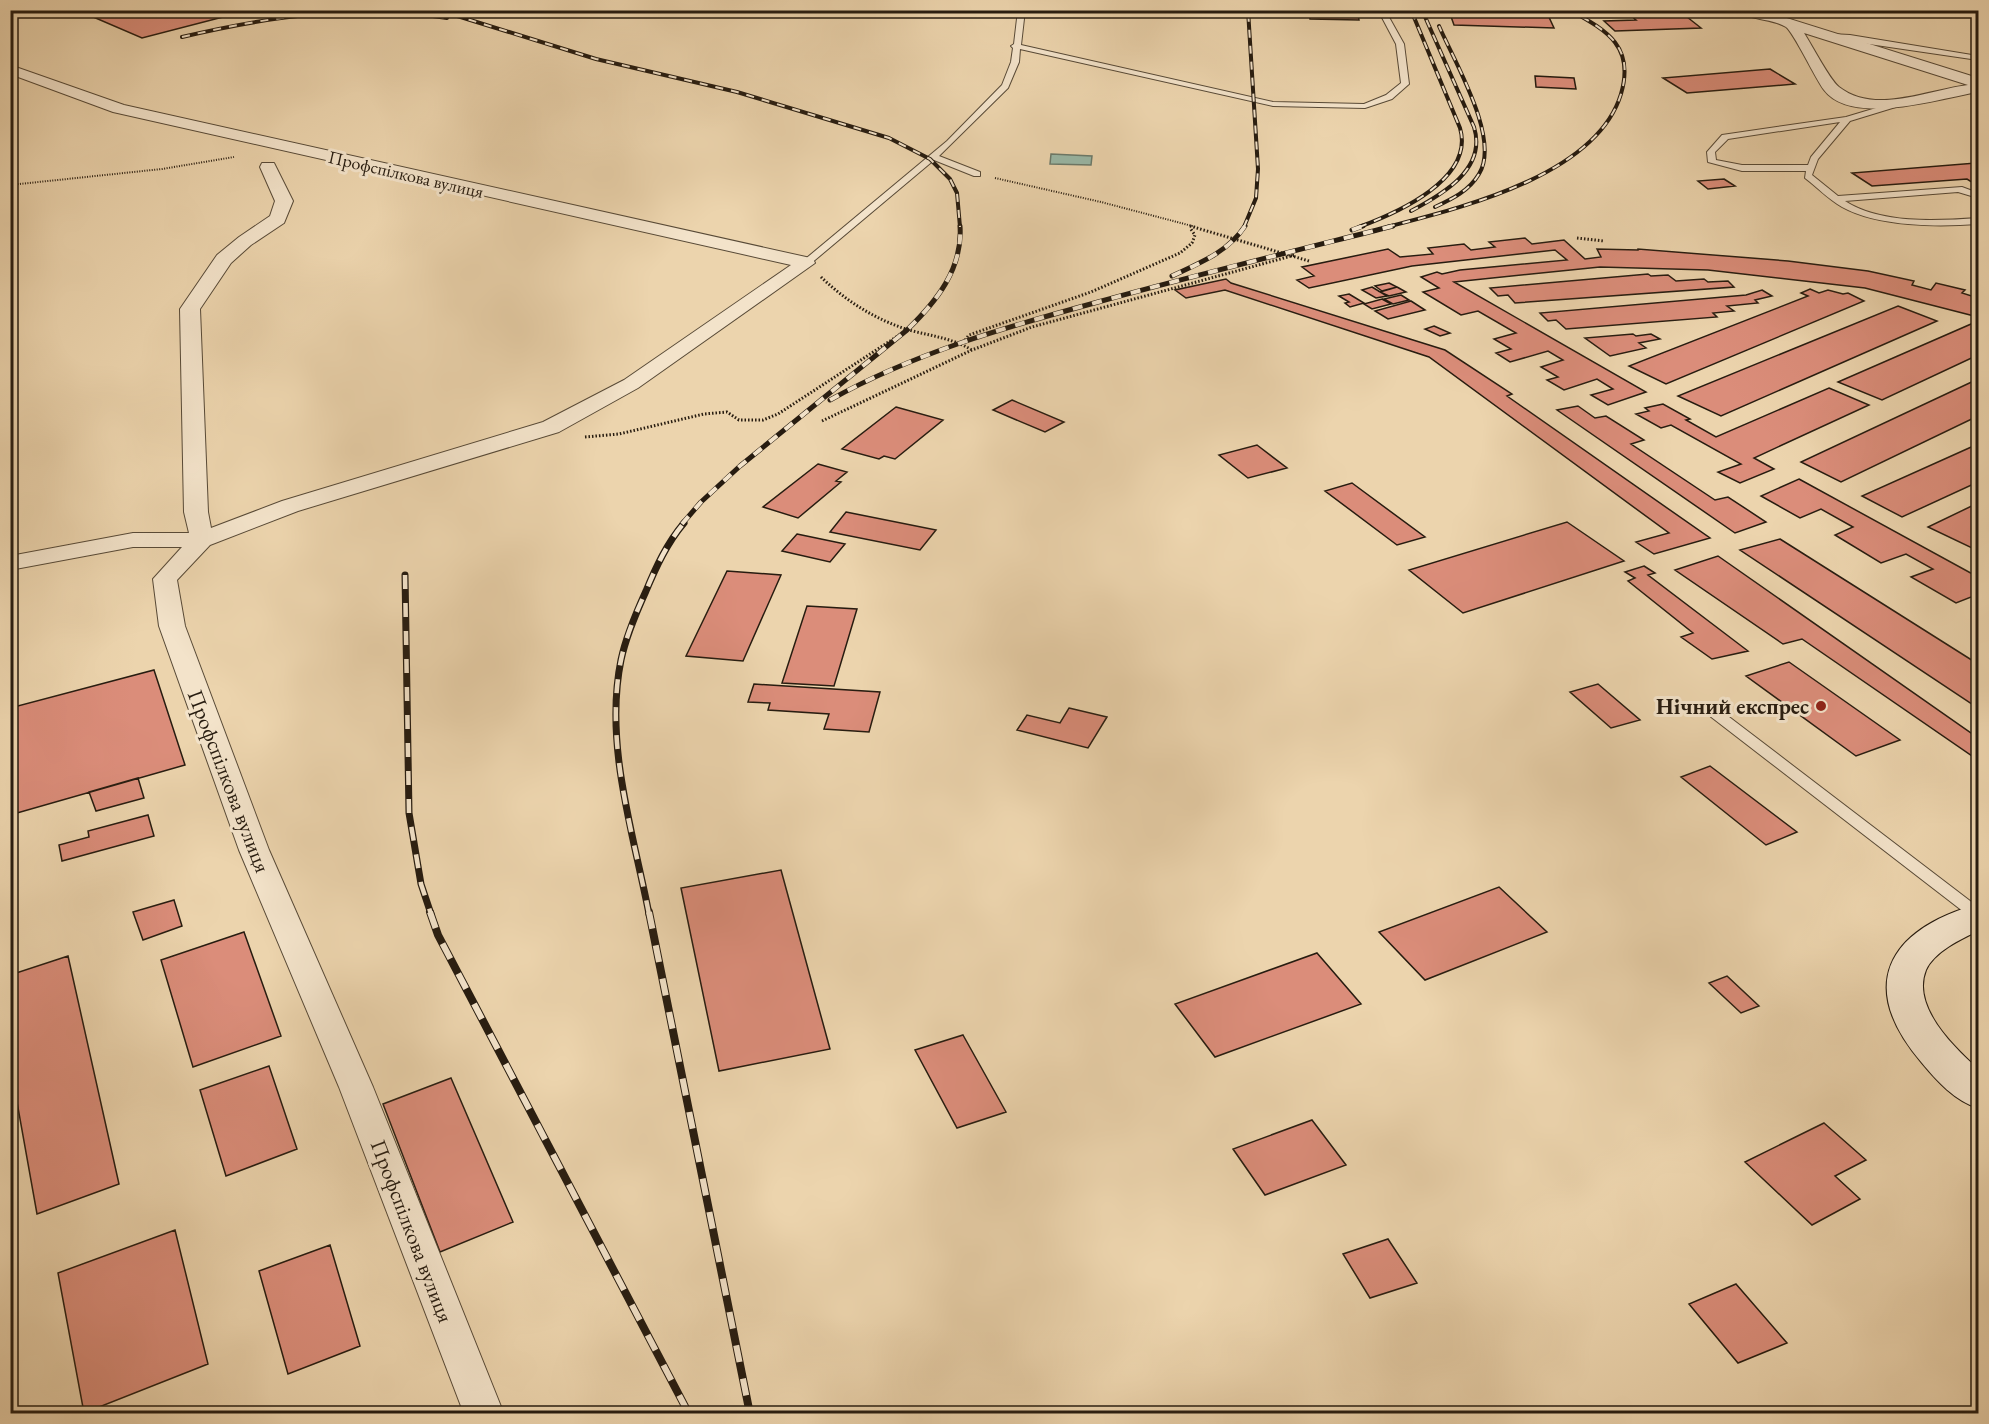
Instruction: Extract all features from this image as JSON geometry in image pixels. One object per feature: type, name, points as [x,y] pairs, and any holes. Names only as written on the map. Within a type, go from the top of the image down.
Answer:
[{"type":"street","points":[[1745,10],[1793,27],[1978,83]]},
{"type":"street","points":[[1793,27],[1819,73],[1831,89],[1840,96],[1863,102],[1896,104],[1958,90],[1978,88]]},
{"type":"street","name":"Профспілкова вулиця","points":[[10,69],[119,109],[806,263]]},
{"type":"street","points":[[202,540],[196,512],[190,309],[224,259],[245,241],[278,219],[284,201],[268,167]]},
{"type":"street","points":[[10,563],[133,540],[202,540],[290,506],[551,427],[631,384],[806,263]]},
{"type":"street","name":"Профспілкова вулиця","points":[[202,540],[165,579],[172,626],[254,850],[356,1087],[484,1413]]},
{"type":"street","points":[[1974,1083],[1917,1030],[1904,997],[1906,969],[1922,949],[1949,928],[1978,916]]},
{"type":"lane","points":[[806,263],[950,143],[1005,86],[1015,62],[1015,46],[1022,10]]},
{"type":"lane","points":[[1015,46],[1273,104],[1365,106],[1389,97],[1404,84],[1400,44],[1381,10]]},
{"type":"lane","points":[[1823,36],[1850,37],[1978,58]]},
{"type":"lane","points":[[1810,168],[1742,168],[1712,162],[1710,152],[1725,137],[1847,119],[1896,104]]},
{"type":"lane","points":[[1847,119],[1836,129],[1814,159],[1808,176],[1837,199],[1846,206],[1915,221],[1978,221]]},
{"type":"lane","points":[[933,157],[977,174]]},
{"type":"lane","points":[[1837,199],[1959,189],[1978,196]]},
{"type":"lane","points":[[1711,710],[1978,916]]},
{"type":"path","points":[[10,185],[162,170],[208,163],[260,151],[291,148]]},
{"type":"path","points":[[977,174],[1101,202],[1237,238],[1309,261]]},
{"type":"path","points":[[963,343],[969,335],[1091,292],[1180,253],[1196,235],[1190,227]]},
{"type":"path","points":[[1577,238],[1604,242]]},
{"type":"path","points":[[822,421],[972,350],[1043,324],[1294,255]]},
{"type":"path","points":[[806,263],[825,282],[862,309],[907,330],[963,343],[972,350]]},
{"type":"path","points":[[551,427],[579,438],[619,434],[704,414],[728,412],[739,420],[763,420],[778,414],[907,330]]},
{"type":"shaded area","points":[[1051,154],[1092,156],[1091,165],[1050,164]]},
{"type":"building","points":[[77,10],[165,11],[250,10],[142,38]]},
{"type":"building","points":[[1309,10],[1357,10],[1359,20],[1310,19]]},
{"type":"building","points":[[1449,11],[1547,13],[1554,28],[1454,25]]},
{"type":"building","points":[[1682,13],[1701,28],[1615,31],[1604,21],[1636,20],[1629,14]]},
{"type":"building","points":[[1770,69],[1795,84],[1687,93],[1663,78]]},
{"type":"building","points":[[1535,76],[1574,78],[1576,89],[1536,87]]},
{"type":"building","points":[[1976,163],[1978,165],[1978,186],[1967,179],[1872,186],[1852,173]]},
{"type":"building","points":[[1724,179],[1735,186],[1708,189],[1698,181]]},
{"type":"building","points":[[1525,238],[1532,244],[1564,240],[1585,259],[1601,257],[1597,249],[1638,249],[1788,261],[1868,271],[1914,281],[1912,285],[1931,290],[1936,283],[1965,290],[1962,293],[1978,298],[1978,317],[1865,288],[1708,270],[1600,267],[1454,282],[1646,392],[1608,405],[1591,395],[1613,389],[1597,379],[1564,390],[1547,380],[1558,377],[1541,367],[1563,360],[1548,351],[1510,362],[1496,353],[1511,349],[1494,339],[1516,333],[1478,311],[1461,315],[1423,292],[1439,288],[1421,277],[1437,272],[1442,274],[1460,270],[1567,260],[1555,250],[1412,266],[1309,288],[1297,280],[1314,276],[1302,267],[1388,249],[1400,257],[1433,254],[1428,248],[1464,244],[1471,250],[1495,247],[1489,242]]},
{"type":"building","points":[[1648,274],[1651,276],[1668,275],[1676,281],[1704,279],[1708,282],[1728,281],[1734,287],[1515,303],[1508,295],[1498,296],[1490,288]]},
{"type":"building","points":[[1226,279],[1231,283],[1445,350],[1512,394],[1507,396],[1710,538],[1654,554],[1636,542],[1669,533],[1429,357],[1225,290],[1186,298],[1175,290]]},
{"type":"building","points":[[1389,283],[1397,287],[1382,291],[1375,286]]},
{"type":"building","points":[[1372,287],[1387,296],[1376,298],[1362,290]]},
{"type":"building","points":[[1397,287],[1406,292],[1389,296],[1380,292]]},
{"type":"building","points":[[1810,289],[1819,293],[1828,290],[1848,293],[1864,301],[1666,384],[1629,366],[1808,296],[1801,293]]},
{"type":"building","points":[[1762,290],[1772,296],[1755,300],[1758,303],[1727,306],[1734,311],[1713,313],[1717,317],[1566,329],[1556,320],[1548,321],[1540,313],[1746,295]]},
{"type":"building","points":[[1349,294],[1364,303],[1350,307],[1345,303],[1349,302],[1339,296]]},
{"type":"building","points":[[1401,295],[1409,300],[1393,304],[1384,299]]},
{"type":"building","points":[[1382,299],[1391,304],[1372,309],[1364,304]]},
{"type":"building","points":[[1411,301],[1425,310],[1388,319],[1375,311]]},
{"type":"building","points":[[1898,306],[1937,321],[1721,416],[1678,396]]},
{"type":"building","points":[[1978,321],[1978,355],[1882,400],[1838,382]]},
{"type":"building","points":[[1434,326],[1450,333],[1440,336],[1425,329]]},
{"type":"building","points":[[1633,334],[1636,336],[1651,334],[1660,339],[1639,343],[1646,348],[1610,356],[1585,338]]},
{"type":"building","points":[[1978,379],[1978,416],[1841,482],[1801,462]]},
{"type":"building","points":[[1829,388],[1869,405],[1754,458],[1774,469],[1740,483],[1718,472],[1741,464],[1671,425],[1661,428],[1636,414],[1649,411],[1645,408],[1663,404],[1716,437]]},
{"type":"building","points":[[1012,400],[1064,422],[1045,432],[993,410]]},
{"type":"building","points":[[1578,406],[1595,418],[1606,416],[1644,440],[1631,444],[1715,500],[1728,497],[1766,522],[1735,533],[1557,410]]},
{"type":"building","points":[[896,407],[943,420],[895,459],[884,456],[879,459],[842,449]]},
{"type":"building","points":[[1978,444],[1978,482],[1902,517],[1862,496]]},
{"type":"building","points":[[1257,445],[1287,468],[1248,478],[1219,455]]},
{"type":"building","points":[[818,464],[847,472],[836,481],[841,482],[798,518],[763,507]]},
{"type":"building","points":[[1799,479],[1978,577],[1978,596],[1956,603],[1911,577],[1933,569],[1906,554],[1881,563],[1835,535],[1853,527],[1821,509],[1800,518],[1761,496]]},
{"type":"building","points":[[1352,483],[1425,537],[1397,545],[1325,491]]},
{"type":"building","points":[[1978,503],[1978,545],[1972,548],[1928,527]]},
{"type":"building","points":[[846,512],[936,530],[920,550],[830,532]]},
{"type":"building","points":[[1567,522],[1624,561],[1463,613],[1409,570]]},
{"type":"building","points":[[797,534],[845,544],[830,562],[782,551]]},
{"type":"building","points":[[1780,539],[1978,664],[1978,708],[1740,550]]},
{"type":"building","points":[[1718,556],[1978,738],[1978,760],[1802,639],[1783,644],[1675,570]]},
{"type":"building","points":[[1644,566],[1655,573],[1648,575],[1748,651],[1712,659],[1681,637],[1693,633],[1628,581],[1635,578],[1625,572]]},
{"type":"building","points":[[727,571],[781,575],[743,661],[686,656]]},
{"type":"building","points":[[807,606],[857,609],[834,686],[782,683]]},
{"type":"building","points":[[1789,662],[1900,740],[1856,756],[1746,676]]},
{"type":"building","points":[[154,670],[185,765],[10,815],[10,708]]},
{"type":"building","points":[[754,684],[880,692],[869,732],[824,729],[829,714],[768,710],[770,703],[748,702]]},
{"type":"building","points":[[1598,684],[1640,720],[1611,728],[1570,692]]},
{"type":"building","points":[[1069,708],[1107,717],[1088,748],[1017,730],[1027,715],[1060,723]]},
{"type":"building","points":[[1710,766],[1797,832],[1766,845],[1681,777]]},
{"type":"building","points":[[138,778],[144,798],[96,811],[89,792]]},
{"type":"building","points":[[148,815],[154,836],[62,861],[59,845],[89,837],[88,831]]},
{"type":"building","points":[[781,870],[830,1049],[719,1071],[681,888]]},
{"type":"building","points":[[1499,887],[1547,932],[1425,980],[1379,932]]},
{"type":"building","points":[[174,900],[182,926],[143,940],[133,912]]},
{"type":"building","points":[[244,932],[281,1036],[193,1067],[161,960]]},
{"type":"building","points":[[1317,953],[1361,1004],[1215,1057],[1175,1004]]},
{"type":"building","points":[[68,956],[119,1184],[37,1214],[10,1063],[10,975]]},
{"type":"building","points":[[1727,976],[1759,1006],[1741,1013],[1709,983]]},
{"type":"building","points":[[963,1035],[1006,1112],[957,1128],[915,1050]]},
{"type":"building","points":[[269,1066],[297,1149],[226,1176],[200,1090]]},
{"type":"building","points":[[451,1078],[513,1222],[440,1252],[383,1104]]},
{"type":"building","points":[[1312,1120],[1346,1165],[1265,1195],[1233,1149]]},
{"type":"building","points":[[1824,1123],[1866,1160],[1835,1176],[1860,1199],[1812,1225],[1745,1162]]},
{"type":"building","points":[[175,1230],[208,1364],[84,1413],[58,1273]]},
{"type":"building","points":[[1388,1239],[1417,1283],[1370,1298],[1343,1254]]},
{"type":"building","points":[[330,1245],[360,1346],[288,1374],[259,1271]]},
{"type":"building","points":[[1736,1284],[1787,1343],[1738,1363],[1689,1304]]},
{"type":"railway","points":[[438,10],[596,59],[737,92],[889,138],[930,159],[950,179],[957,193],[960,227]]},
{"type":"railway","points":[[1244,227],[1256,198],[1258,169],[1248,10]]},
{"type":"railway","points":[[1359,227],[1393,213],[1429,191],[1445,178],[1456,163],[1462,146],[1460,128],[1411,10]]},
{"type":"railway","points":[[1411,211],[1436,197],[1459,178],[1468,168],[1474,155],[1476,142],[1474,127],[1422,10]]},
{"type":"railway","points":[[1387,227],[1451,210],[1522,184],[1555,167],[1584,147],[1607,122],[1621,94],[1624,77],[1621,52],[1606,33],[1570,10]]},
{"type":"railway","points":[[182,37],[248,23],[314,14],[380,12],[447,18]]},
{"type":"railway","points":[[1435,207],[1465,190],[1479,174],[1484,159],[1484,141],[1473,100],[1439,26]]},
{"type":"railway","points":[[1172,276],[1222,250],[1245,226]]},
{"type":"railway","points":[[1352,230],[1363,226]]},
{"type":"railway","points":[[830,400],[894,368],[995,332],[1172,282],[1393,226]]},
{"type":"railway","points":[[682,524],[701,502],[740,466],[918,319],[937,296],[952,270],[960,242],[960,227]]},
{"type":"railway","points":[[649,914],[618,755],[617,691],[621,660],[628,633],[662,556],[684,523]]},
{"type":"railway","points":[[405,575],[409,813],[421,884],[431,914]]},
{"type":"railway","points":[[430,912],[438,935],[689,1414]]},
{"type":"railway","points":[[649,912],[750,1414]]},
{"type":"place","name":"Нічний експрес","points":[[1821,706]]}]
